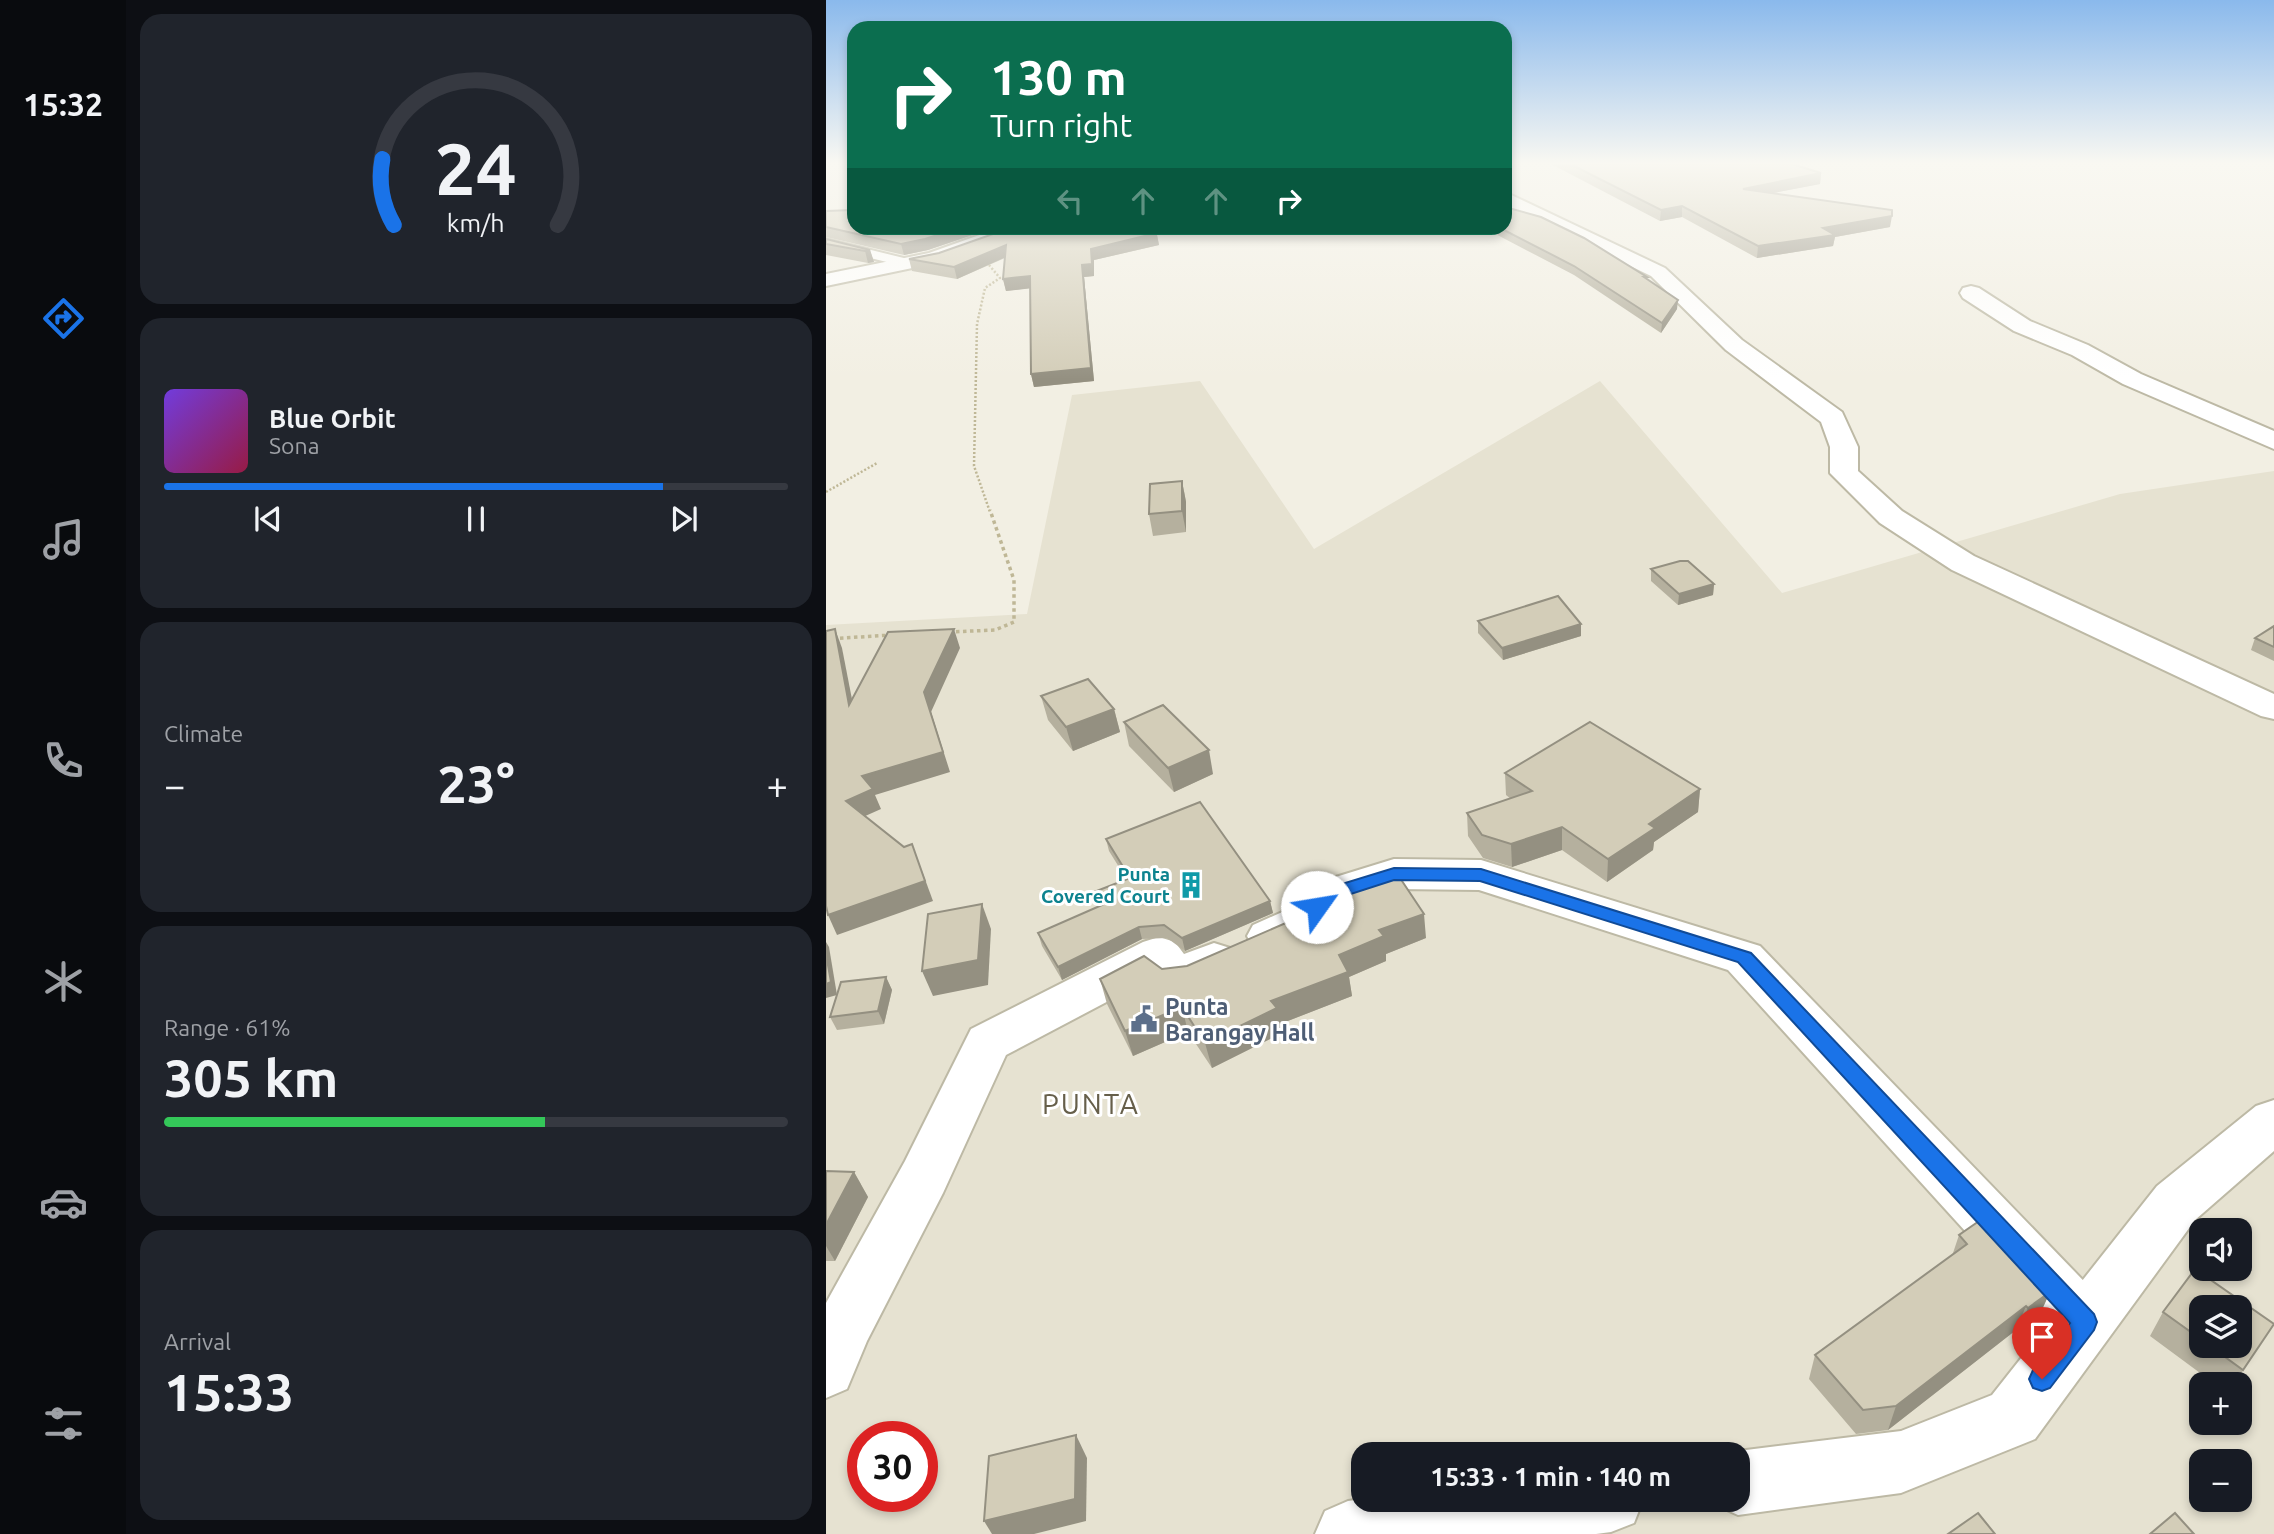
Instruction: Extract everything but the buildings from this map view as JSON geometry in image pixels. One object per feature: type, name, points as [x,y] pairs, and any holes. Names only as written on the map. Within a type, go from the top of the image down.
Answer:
[{"type":"street","points":[[826,280],[907,263],[995,236]]},
{"type":"street","points":[[1583,236],[1658,272],[1734,345],[1833,418],[1843,447],[1844,473],[1891,517],[1963,563],[2274,708]]},
{"type":"street","points":[[1971,293],[2022,326],[2080,349],[2132,379],[2274,441]]},
{"type":"street","points":[[826,1369],[844,1327],[924,1177],[988,1042],[1159,954],[1176,977],[1305,920],[1328,895],[1394,874],[1481,875],[1744,958],[2085,1322]]},
{"type":"street","points":[[1750,1481],[1901,1462],[2012,1417],[2176,1203],[2274,1121]]},
{"type":"street","points":[[1348,1534],[1570,1514]]},
{"type":"lane","points":[[826,243],[907,263]]},
{"type":"path","points":[[943,633],[995,630],[1014,622],[1014,580],[974,466],[977,324],[985,288],[1000,278],[982,259],[964,247]]},
{"type":"path","points":[[826,492],[877,463]]},
{"type":"path","points":[[826,639],[904,635]]},
{"type":"shaded area","points":[[1200,381],[1314,549],[1600,381],[1782,593],[2120,494],[2274,471],[2274,1534],[826,1534],[826,625],[1027,614],[1072,395]]},
{"type":"place","name":"Punta Covered Court","points":[[1191,885]]},
{"type":"place","name":"Punta Barangay Hall","points":[[1144,1019]]},
{"type":"district","name":"PUNTA","points":[[1091,1103]]},
{"type":"route","points":[[1317,907],[1328,895],[1394,874],[1481,875],[1744,958],[2085,1322],[2042,1379]]}]
